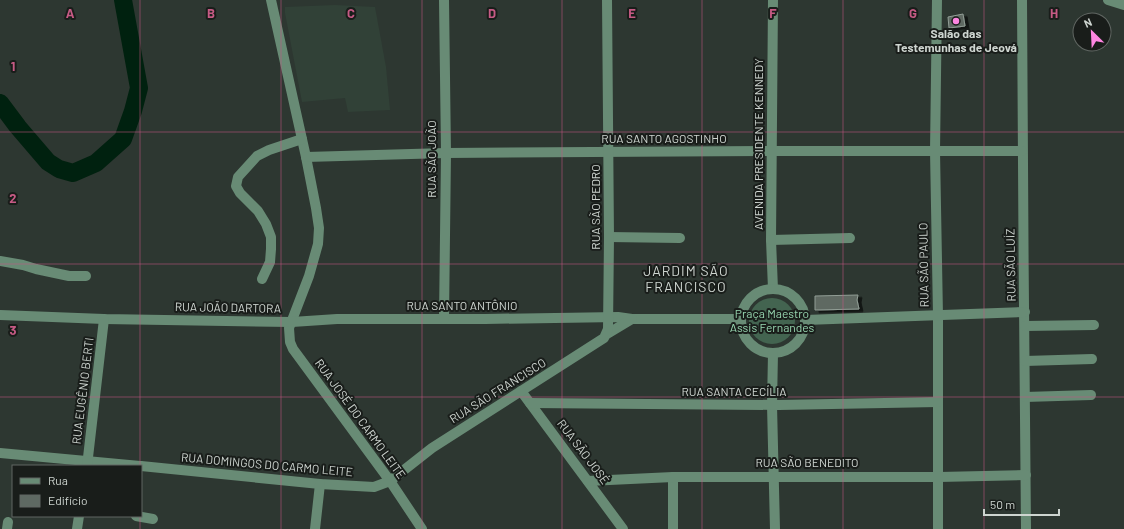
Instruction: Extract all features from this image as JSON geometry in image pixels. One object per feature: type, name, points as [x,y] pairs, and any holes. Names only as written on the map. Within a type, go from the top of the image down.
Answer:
[{"type":"street","name":"RUA JOÃO DARTORA","points":[[0,316],[292,322],[309,276],[318,244],[319,228],[306,157],[270,0]]},
{"type":"street","name":"RUA SÃO JOÃO","points":[[444,0],[446,152],[444,319]]},
{"type":"street","name":"RUA SÃO PEDRO","points":[[607,0],[609,152],[608,318]]},
{"type":"street","name":"AVENIDA PRESIDENTE KENNEDY","points":[[773,0],[771,240],[773,289]]},
{"type":"street","name":"RUA SÃO PAULO","points":[[937,0],[935,152],[938,316],[938,529]]},
{"type":"street","name":"RUA SÃO LUÍZ","points":[[1022,0],[1026,529]]},
{"type":"street","points":[[1108,0],[1124,5]]},
{"type":"street","points":[[262,279],[270,262],[271,236],[258,211],[240,193],[236,186],[238,177],[257,156],[269,150],[302,139]]},
{"type":"street","name":"RUA SANTO AGOSTINHO","points":[[306,157],[446,152],[1022,151]]},
{"type":"street","points":[[609,237],[680,238]]},
{"type":"street","points":[[771,240],[850,238]]},
{"type":"street","points":[[0,261],[69,276],[86,276]]},
{"type":"street","points":[[773,289],[793,296],[804,311],[805,320],[804,331],[799,340],[782,352],[773,353],[761,351],[752,346],[742,329],[741,319],[743,309],[749,300],[757,294],[773,289]]},
{"type":"street","points":[[805,320],[1025,312]]},
{"type":"street","name":"RUA SANTO ANTÔNIO","points":[[292,322],[337,319],[485,320],[618,317],[632,319],[741,319]]},
{"type":"street","points":[[607,334],[608,318]]},
{"type":"street","name":"RUA EUGÊNIO BERTI","points":[[87,463],[104,319]]},
{"type":"street","points":[[607,334],[632,319]]},
{"type":"street","name":"RUA JOSÉ DO CARMO LEITE","points":[[292,322],[289,328],[289,335],[293,349],[390,481],[422,529]]},
{"type":"street","points":[[1025,326],[1094,325]]},
{"type":"street","name":"RUA SÃO FRANCISCO","points":[[390,481],[432,448],[604,338],[607,334]]},
{"type":"street","points":[[773,353],[772,405],[775,529]]},
{"type":"street","points":[[1025,361],[1092,359]]},
{"type":"street","name":"RUA SÃO JOSÉ","points":[[521,391],[623,529]]},
{"type":"street","points":[[1025,397],[1091,395]]},
{"type":"street","name":"RUA SANTA CECÍLIA","points":[[530,403],[772,405],[938,402]]},
{"type":"street","name":"RUA DOMINGOS DO CARMO LEITE","points":[[0,453],[87,463],[122,465]]},
{"type":"street","name":"RUA DOMINGOS DO CARMO LEITE","points":[[142,466],[320,484],[374,487],[390,481]]},
{"type":"street","name":"RUA SÃO BENEDITO","points":[[588,481],[673,477],[939,477],[1026,475]]},
{"type":"street","points":[[673,477],[673,529]]},
{"type":"street","points":[[315,529],[320,484]]},
{"type":"street","points":[[77,529],[79,517]]},
{"type":"street","points":[[142,517],[153,519]]},
{"type":"shaded area","points":[[335,5],[375,7],[386,67],[390,110],[348,112],[345,98],[302,102],[285,7]]},
{"type":"green space","name":"Praça Maestro Assis Fernandes","points":[[772,298],[785,302],[791,308],[795,321],[791,334],[785,340],[772,344],[759,340],[753,334],[749,321],[753,308],[759,302]]},
{"type":"building","name":"Salão das Testemunhas de Jeová","points":[[963,14],[965,26],[949,28],[948,17]]},
{"type":"building","points":[[858,295],[857,300],[859,309],[815,310],[815,296]]},
{"type":"waterway","points":[[0,103],[48,162],[59,169],[73,173],[96,163],[123,139],[139,88],[123,0]]},
{"type":"place","name":"Salão das Testemunhas de Jeová","points":[[956,21]]},
{"type":"district","name":"JARDIM SÃO FRANCISCO","points":[[686,280]]}]
